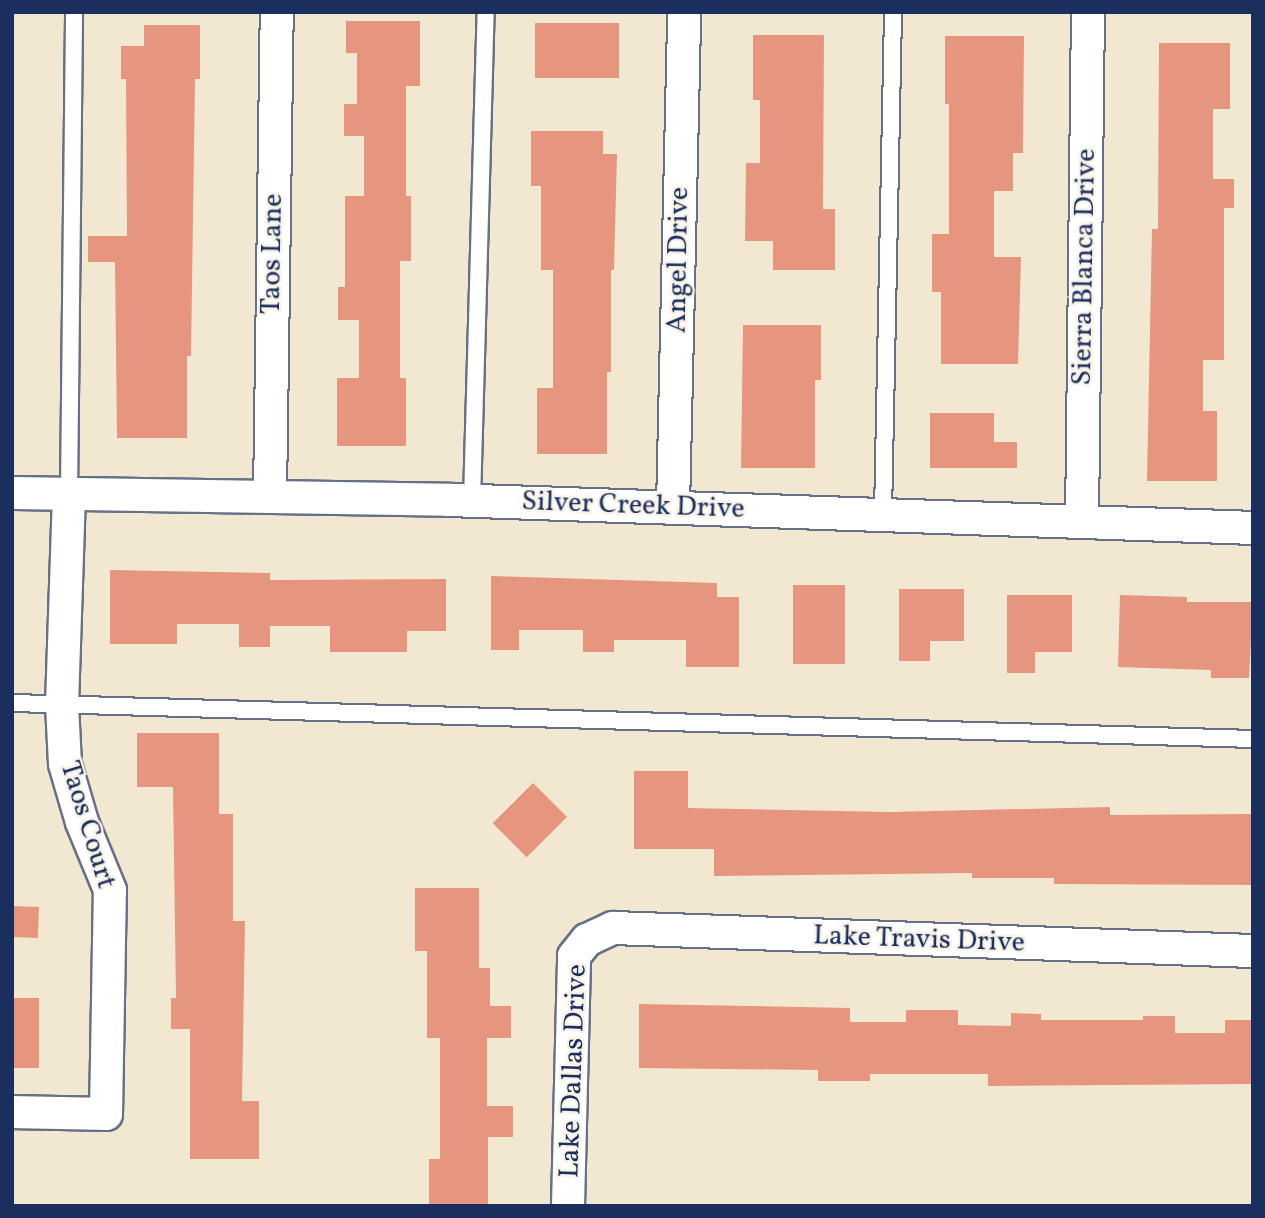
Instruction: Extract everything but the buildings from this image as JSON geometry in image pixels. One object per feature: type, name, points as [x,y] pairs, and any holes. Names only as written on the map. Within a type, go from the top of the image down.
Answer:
[{"type":"street","name":"Taos Lane","points":[[270,497],[276,12]]},
{"type":"street","name":"Angel Drive","points":[[674,508],[684,12]]},
{"type":"street","name":"Sierra Blanca Drive","points":[[1082,522],[1088,12]]},
{"type":"street","name":"Silver Creek Drive","points":[[12,493],[472,501],[1253,528]]},
{"type":"street","name":"Taos Court","points":[[12,1112],[106,1114],[110,890],[82,822],[65,764],[62,705],[69,495]]},
{"type":"street","name":"Lake Travis Drive","points":[[587,940],[613,928],[1253,951]]},
{"type":"street","name":"Lake Dallas Drive","points":[[568,1206],[572,976],[574,956],[587,940]]},
{"type":"lane","points":[[69,495],[74,12]]},
{"type":"lane","points":[[472,501],[486,12]]},
{"type":"lane","points":[[883,515],[893,12]]},
{"type":"lane","points":[[12,704],[1253,739]]}]
